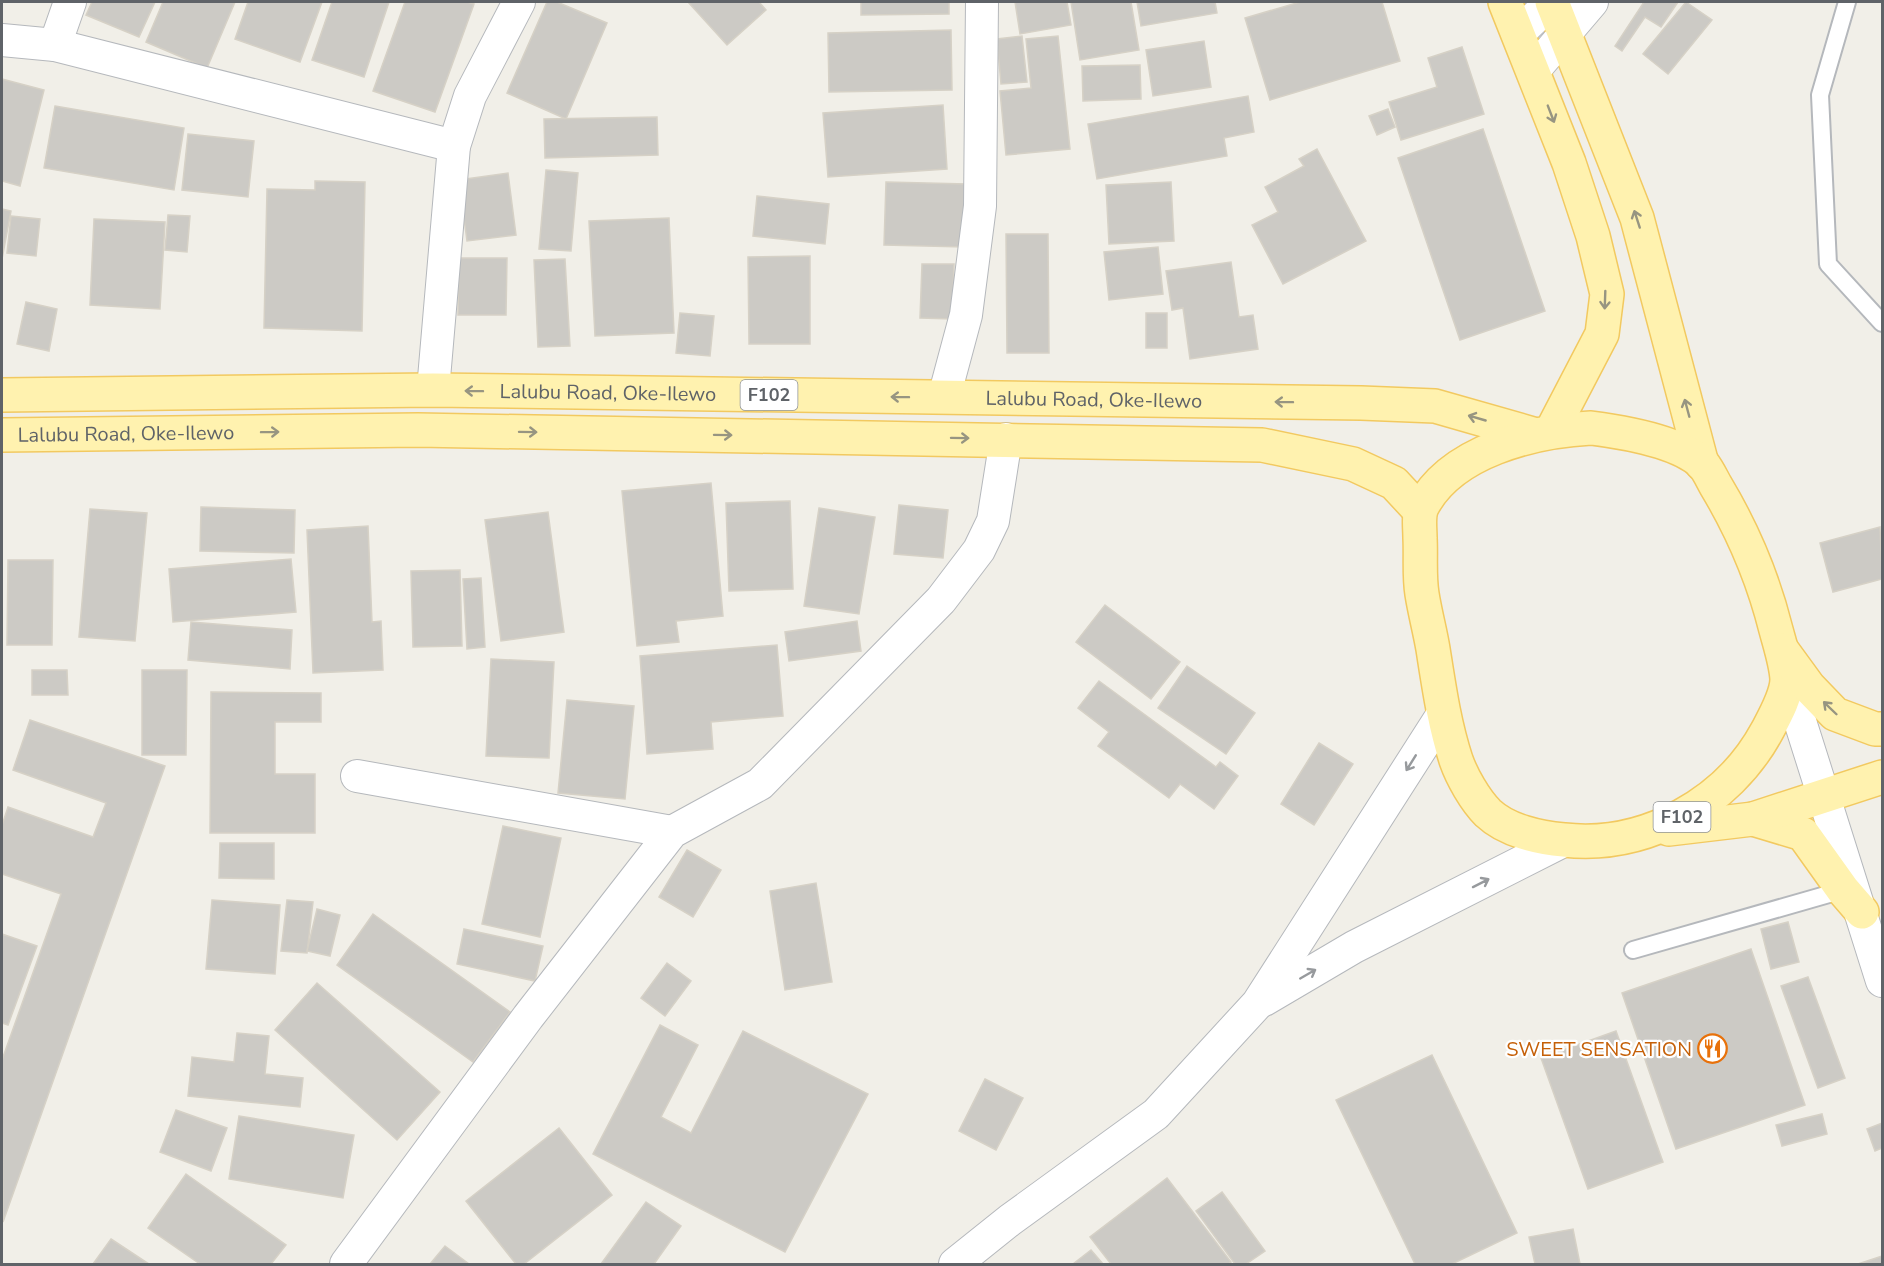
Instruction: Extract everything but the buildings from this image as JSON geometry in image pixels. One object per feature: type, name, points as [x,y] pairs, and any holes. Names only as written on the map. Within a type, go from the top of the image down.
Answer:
[{"type":"main road","points":[[1505,2],[1534,70],[1569,163],[1593,236],[1607,294],[1602,334],[1542,432]]},
{"type":"main road","points":[[1552,2],[1637,218],[1702,464]]},
{"type":"main road","name":"Lalubu Road, Oke-Ilewo","points":[[2,395],[433,390],[1435,406],[1542,432]]},
{"type":"main road","name":"F102","points":[[1649,831],[1682,817],[1712,797],[1738,774],[1759,746],[1776,714],[1787,680],[1764,583],[1732,513],[1702,464],[1668,445],[1630,433],[1591,428],[1542,432],[1500,446],[1448,474],[1432,490],[1420,511],[1421,591],[1443,714],[1458,764],[1471,789],[1489,814],[1523,832],[1565,840],[1607,840],[1649,831],[1752,819],[1882,777]]},
{"type":"main road","name":"Lalubu Road, Oke-Ilewo","points":[[2,435],[418,430],[1204,442],[1274,447],[1353,464],[1394,483],[1420,511]]},
{"type":"main road","name":"F102","points":[[1781,649],[1809,687],[1835,714],[1875,729],[1882,729]]},
{"type":"main road","points":[[1752,819],[1803,834],[1852,901]]},
{"type":"street","points":[[56,45],[70,2]]},
{"type":"street","points":[[433,390],[454,146],[470,96],[519,2]]},
{"type":"street","points":[[945,397],[966,315],[980,207],[982,2]]},
{"type":"street","points":[[1519,33],[1552,2]]},
{"type":"street","points":[[1534,70],[1592,2]]},
{"type":"street","points":[[2,40],[56,45],[454,146]]},
{"type":"street","points":[[346,1264],[528,1017],[672,832],[760,784],[941,600],[979,550],[993,521],[1006,439]]},
{"type":"street","points":[[1787,680],[1823,796],[1852,901],[1882,981]]},
{"type":"street","points":[[955,1264],[1156,1114],[1258,1003],[1443,714]]},
{"type":"street","points":[[357,776],[672,832]]},
{"type":"street","points":[[1258,1003],[1354,947],[1565,840]]},
{"type":"street","points":[[1314,916],[1354,947]]},
{"type":"lane","points":[[1847,2],[1820,95],[1828,264],[1882,323]]},
{"type":"lane","points":[[1633,950],[1852,901]]},
{"type":"place","name":"SWEET SENSATION","points":[[1713,1049]]}]
